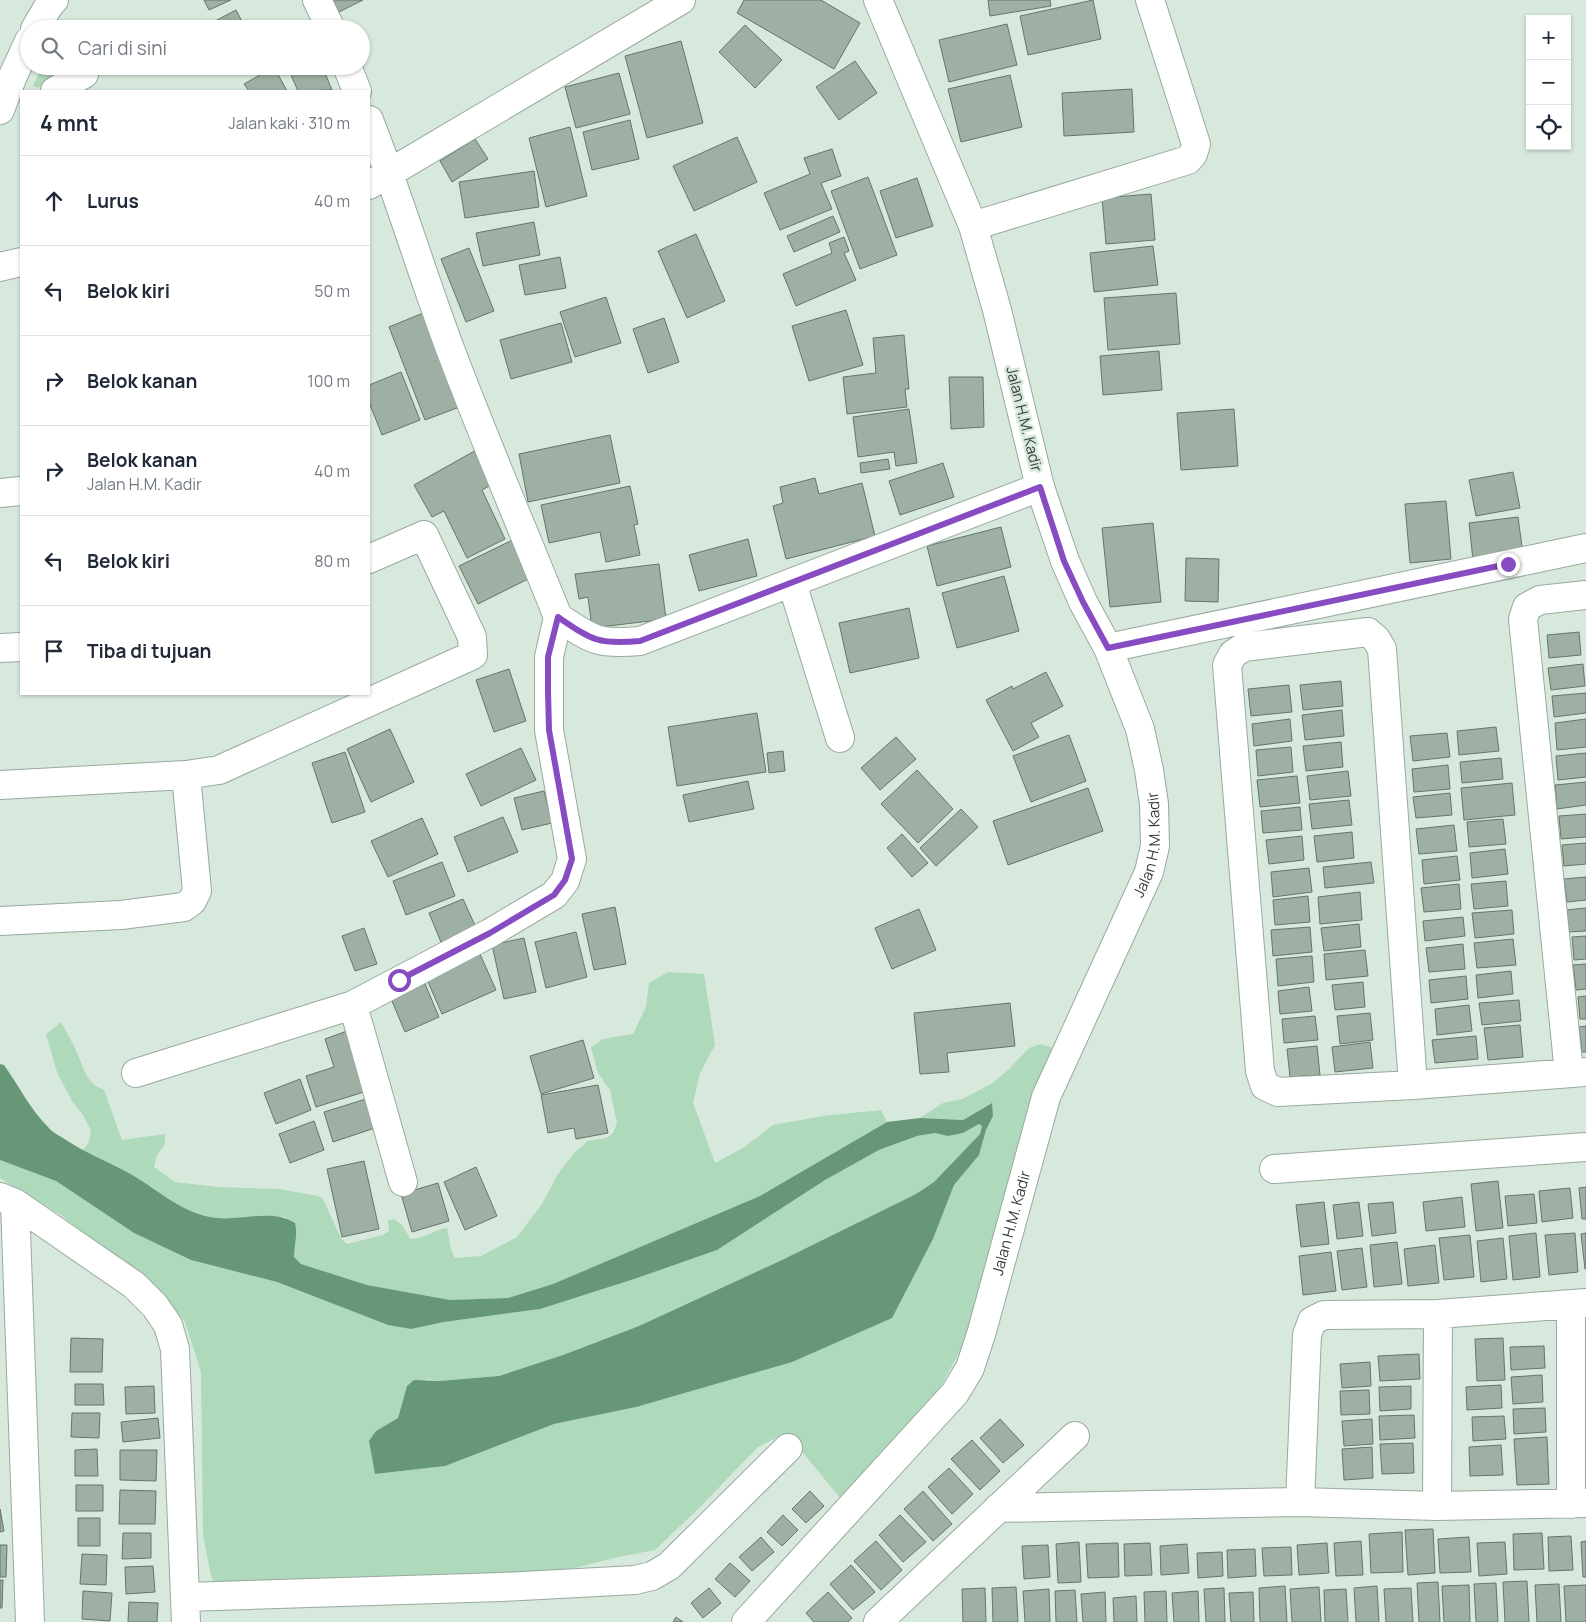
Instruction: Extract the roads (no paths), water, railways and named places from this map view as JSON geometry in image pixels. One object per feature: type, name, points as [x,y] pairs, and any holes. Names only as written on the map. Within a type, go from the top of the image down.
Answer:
[{"type":"street","points":[[318,0],[327,20]]},
{"type":"street","points":[[379,179],[681,0]]},
{"type":"street","name":"Jalan H.M. Kadir","points":[[746,1622],[955,1393],[970,1368],[982,1331],[1046,1097],[1149,872],[1155,846],[1154,804],[1140,729],[1108,648],[1083,602],[1064,561],[1040,487],[997,310],[973,226],[878,0]]},
{"type":"street","points":[[973,226],[1188,160],[1194,154],[1196,144],[1150,0]]},
{"type":"street","points":[[0,110],[20,61]]},
{"type":"street","points":[[57,90],[82,75]]},
{"type":"street","points":[[351,75],[357,90]]},
{"type":"street","points":[[0,116],[20,110]]},
{"type":"street","points":[[370,126],[379,179],[421,270],[558,617],[589,638],[605,642],[640,641],[1040,487]]},
{"type":"street","points":[[0,267],[20,262]]},
{"type":"street","points":[[0,493],[20,491]]},
{"type":"street","points":[[0,785],[186,776],[219,770],[473,655],[472,637],[424,535],[370,559]]},
{"type":"street","points":[[1108,648],[1586,548]]},
{"type":"street","points":[[792,583],[840,738]]},
{"type":"street","points":[[1413,1085],[1382,649],[1368,632],[1244,647],[1232,654],[1227,665],[1260,1070],[1265,1086],[1278,1092],[1413,1085],[1578,1072],[1523,619],[1527,608],[1540,600],[1586,595]]},
{"type":"street","points":[[136,1073],[353,1004],[490,933],[554,895],[565,880],[572,859],[549,730],[548,657],[558,617]]},
{"type":"street","points":[[0,648],[20,647]]},
{"type":"street","points":[[0,921],[121,916],[184,907],[192,901],[197,891],[186,776]]},
{"type":"street","points":[[353,1004],[403,1182]]},
{"type":"street","points":[[1274,1169],[1586,1147]]},
{"type":"street","points":[[8,1200],[134,1285],[155,1306],[168,1325],[175,1349],[186,1609],[502,1587],[636,1580],[652,1576],[669,1566],[788,1448]]},
{"type":"street","points":[[8,1200],[30,1622]]},
{"type":"street","points":[[998,1508],[1300,1502],[1437,1506],[1579,1504],[1579,1304],[1438,1314],[1324,1315],[1312,1321],[1307,1335],[1300,1502]]},
{"type":"street","points":[[1437,1506],[1438,1314]]},
{"type":"street","points":[[878,1622],[1075,1436]]}]
